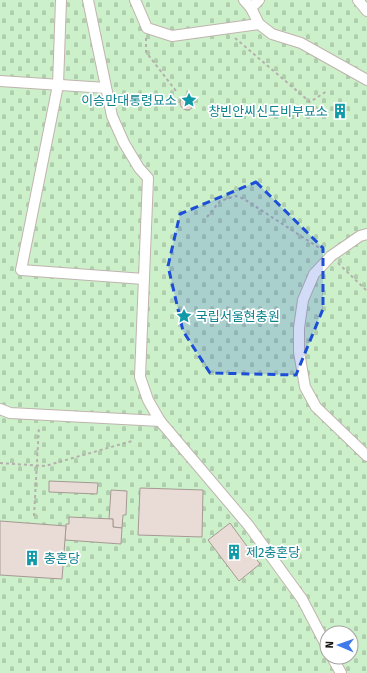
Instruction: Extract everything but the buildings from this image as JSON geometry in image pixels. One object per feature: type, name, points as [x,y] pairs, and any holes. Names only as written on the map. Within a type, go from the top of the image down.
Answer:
[{"type":"lane","points":[[60,0],[58,85],[21,270],[144,278]]},
{"type":"lane","points":[[88,0],[112,116],[124,143],[139,168],[148,178],[140,377],[148,400],[160,421],[249,526],[302,599],[319,632]]},
{"type":"lane","points":[[135,0],[147,28],[172,36],[259,24]]},
{"type":"lane","points":[[244,0],[251,8],[259,24],[272,34],[301,43],[367,80]]},
{"type":"lane","points":[[251,8],[259,0]]},
{"type":"lane","points":[[358,0],[367,11]]},
{"type":"lane","points":[[0,81],[106,88]]},
{"type":"lane","points":[[367,234],[360,236],[331,256],[314,274],[303,300],[299,328],[299,352],[305,387],[316,406],[367,456]]},
{"type":"lane","points":[[0,409],[10,413],[160,421]]},
{"type":"path","points":[[147,28],[146,52],[176,91]]},
{"type":"path","points":[[227,29],[310,102],[326,91]]},
{"type":"path","points":[[207,217],[220,200],[236,196],[244,199],[331,256],[367,291]]},
{"type":"path","points":[[34,516],[39,426]]},
{"type":"path","points":[[0,463],[45,466],[132,441]]},
{"type":"highlighted area","points":[[256,182],[323,248],[323,309],[296,375],[210,373],[183,331],[168,266],[180,214]]},
{"type":"green space","name":"국립서울현충원","points":[[0,0],[367,0],[367,673],[0,673]]},
{"type":"place","name":"이승만대통령묘소","points":[[189,100]]},
{"type":"place","name":"창빈안씨신도비부묘소","points":[[340,111]]},
{"type":"place","name":"국립서울현충원","points":[[184,316]]},
{"type":"place","name":"제2충혼당","points":[[234,552]]},
{"type":"place","name":"충혼당","points":[[32,558]]}]
